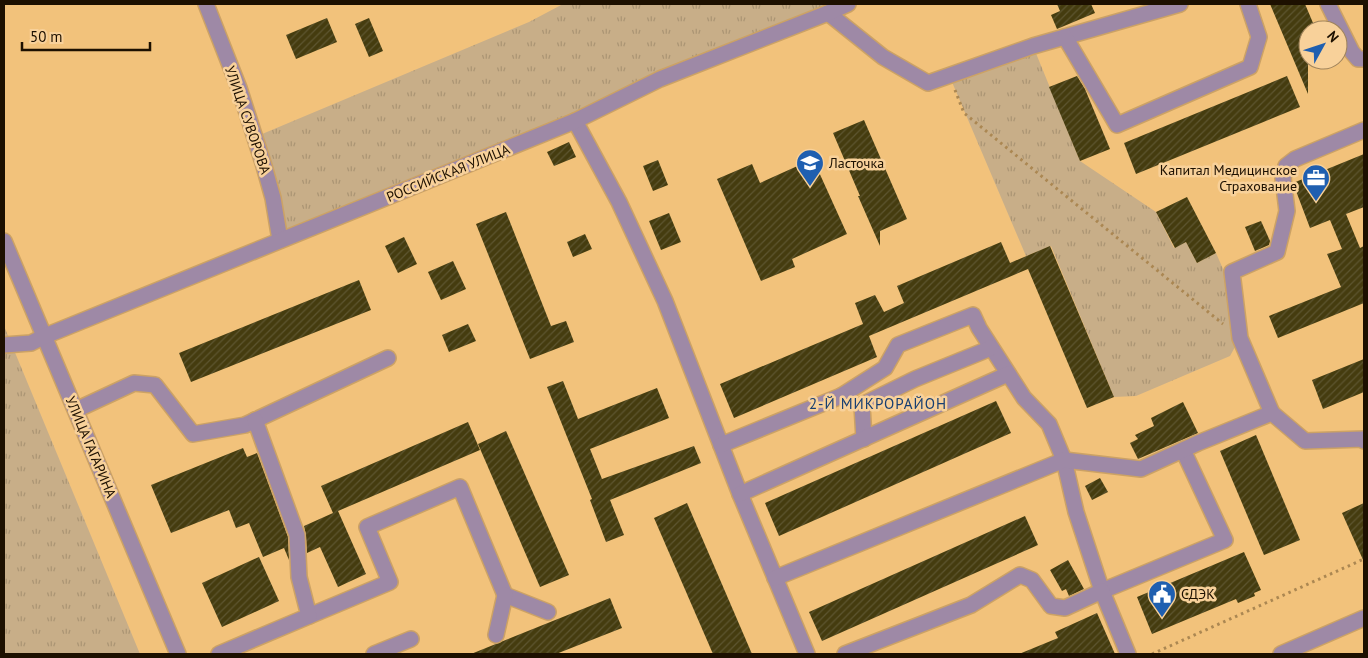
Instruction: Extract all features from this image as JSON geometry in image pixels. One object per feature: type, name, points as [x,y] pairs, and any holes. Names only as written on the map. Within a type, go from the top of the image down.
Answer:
[{"type":"street","name":"УЛИЦА СУВОРОВА","points":[[206,4],[239,88],[264,166],[273,198],[280,240]]},
{"type":"street","name":"РОССИЙСКАЯ УЛИЦА","points":[[4,345],[31,343],[575,121],[660,79],[848,4]]},
{"type":"street","points":[[828,13],[883,57],[928,83],[1025,49],[1180,4]]},
{"type":"street","points":[[1065,37],[1117,124],[1250,67],[1260,37],[1248,4]]},
{"type":"street","points":[[1328,4],[1352,52],[1358,59],[1364,59]]},
{"type":"street","points":[[575,121],[620,202],[665,300],[740,494],[807,654]]},
{"type":"street","points":[[1364,130],[1295,159],[1286,166],[1283,178],[1286,211],[1277,252],[1232,272],[1240,338],[1272,413],[1306,441],[1363,439],[1364,441]]},
{"type":"street","name":"УЛИЦА ГАГАРИНА","points":[[4,241],[178,654]]},
{"type":"street","points":[[721,444],[841,396],[885,368],[898,346],[974,315],[979,328],[991,348],[1024,398],[1049,424],[1064,460],[1076,512],[1102,591],[1128,654]]},
{"type":"street","points":[[841,396],[862,405],[915,379],[991,348]]},
{"type":"street","points":[[76,410],[134,383],[155,385],[193,434],[245,425],[388,358]]},
{"type":"street","points":[[740,494],[1008,374]]},
{"type":"street","points":[[862,405],[864,439]]},
{"type":"street","points":[[775,578],[1064,460],[1141,469],[1272,413]]},
{"type":"street","points":[[255,420],[298,535],[299,577],[309,616]]},
{"type":"street","points":[[845,654],[971,605],[1020,574],[1032,580],[1051,606],[1065,608],[1225,540],[1183,450]]},
{"type":"street","points":[[220,654],[390,582],[367,527],[460,487],[505,595],[496,635]]},
{"type":"street","points":[[505,595],[548,612]]},
{"type":"street","points":[[1281,654],[1364,618]]},
{"type":"street","points":[[374,654],[411,639]]},
{"type":"path","points":[[949,76],[964,113],[1240,338]]},
{"type":"path","points":[[1152,654],[1364,559]]},
{"type":"green space","points":[[563,4],[848,4],[280,240],[255,137],[529,22]]},
{"type":"green space","points":[[1033,46],[1080,161],[1156,212],[1174,248],[1186,242],[1197,263],[1216,253],[1235,296],[1240,338],[1230,356],[1136,396],[1114,397],[1051,246],[1026,256],[949,75]]},
{"type":"green space","points":[[4,326],[140,654],[4,654]]},
{"type":"building","points":[[1057,4],[1091,4],[1095,13],[1057,29],[1051,15],[1060,11]]},
{"type":"building","points":[[1270,4],[1305,4],[1312,20],[1298,20],[1298,70],[1308,70],[1308,94]]},
{"type":"building","points":[[327,18],[337,42],[296,59],[286,35]]},
{"type":"building","points":[[369,18],[383,51],[369,57],[355,24]]},
{"type":"building","points":[[1077,76],[1085,89],[1110,149],[1080,161],[1049,87]]},
{"type":"building","points":[[1287,76],[1300,107],[1136,174],[1124,143]]},
{"type":"building","points":[[864,120],[907,219],[880,231],[880,246],[833,133]]},
{"type":"building","points":[[569,142],[576,157],[554,166],[547,152]]},
{"type":"building","points":[[1364,154],[1364,207],[1346,214],[1360,248],[1364,246],[1364,303],[1278,338],[1269,316],[1341,287],[1327,254],[1342,249],[1330,220],[1310,228],[1293,183]]},
{"type":"building","points":[[813,159],[847,234],[792,259],[795,267],[761,281],[717,179],[752,164],[760,183]]},
{"type":"building","points":[[658,160],[668,185],[653,191],[643,166]]},
{"type":"building","points":[[1187,197],[1216,253],[1197,263],[1186,242],[1175,248],[1156,212]]},
{"type":"building","points":[[506,212],[551,326],[566,321],[574,342],[530,359],[476,224]]},
{"type":"building","points":[[669,213],[681,242],[661,250],[649,221]]},
{"type":"building","points":[[1261,221],[1270,241],[1269,245],[1255,251],[1245,227]]},
{"type":"building","points":[[585,234],[592,249],[573,257],[567,242]]},
{"type":"building","points":[[404,237],[417,264],[398,273],[385,246]]},
{"type":"building","points":[[1001,242],[1010,263],[1050,246],[1114,397],[1087,408],[1028,269],[869,336],[877,357],[734,418],[720,384],[863,324],[855,303],[875,295],[884,312],[904,303],[897,286]]},
{"type":"building","points":[[453,261],[466,289],[441,300],[428,272]]},
{"type":"building","points":[[359,280],[371,310],[191,382],[179,353]]},
{"type":"building","points":[[468,324],[476,341],[449,352],[442,335]]},
{"type":"building","points":[[1364,359],[1364,392],[1323,409],[1312,380]]},
{"type":"building","points":[[563,381],[578,419],[657,388],[669,418],[590,449],[602,479],[694,446],[701,463],[610,500],[624,535],[606,542],[590,500],[592,499],[547,387]]},
{"type":"building","points":[[996,401],[1011,433],[779,536],[765,503]]},
{"type":"building","points":[[1183,402],[1198,433],[1138,459],[1130,443],[1138,439],[1135,435],[1154,426],[1151,418]]},
{"type":"building","points":[[468,422],[480,450],[338,511],[366,574],[338,587],[320,547],[307,553],[304,526],[333,513],[321,486]]},
{"type":"building","points":[[506,431],[569,575],[540,587],[478,444]]},
{"type":"building","points":[[1256,435],[1300,540],[1264,555],[1220,451]]},
{"type":"building","points":[[243,448],[247,457],[257,453],[288,537],[289,560],[284,548],[263,557],[249,523],[236,528],[229,510],[171,533],[151,485]]},
{"type":"building","points":[[1100,478],[1108,492],[1092,500],[1085,486]]},
{"type":"building","points":[[687,503],[752,654],[713,654],[654,518]]},
{"type":"building","points":[[1364,503],[1364,562],[1342,513]]},
{"type":"building","points":[[1025,516],[1038,545],[822,641],[809,612]]},
{"type":"building","points":[[1244,552],[1261,590],[1254,593],[1255,596],[1238,603],[1236,599],[1152,634],[1137,597]]},
{"type":"building","points":[[259,557],[279,601],[222,627],[202,583]]},
{"type":"building","points":[[1068,560],[1084,589],[1069,596],[1066,589],[1062,591],[1050,570]]},
{"type":"building","points":[[610,598],[622,628],[556,654],[471,654]]},
{"type":"building","points":[[1097,613],[1115,654],[1019,654],[1058,638],[1055,632]]},
{"type":"place","name":"Ласточка","points":[[810,187]]},
{"type":"place","name":"Капитал Медицинское Страхование","points":[[1316,202]]},
{"type":"place","name":"СДЭК","points":[[1162,618]]},
{"type":"district","name":"2-Й МИКРОРАЙОН","points":[[878,404]]}]
